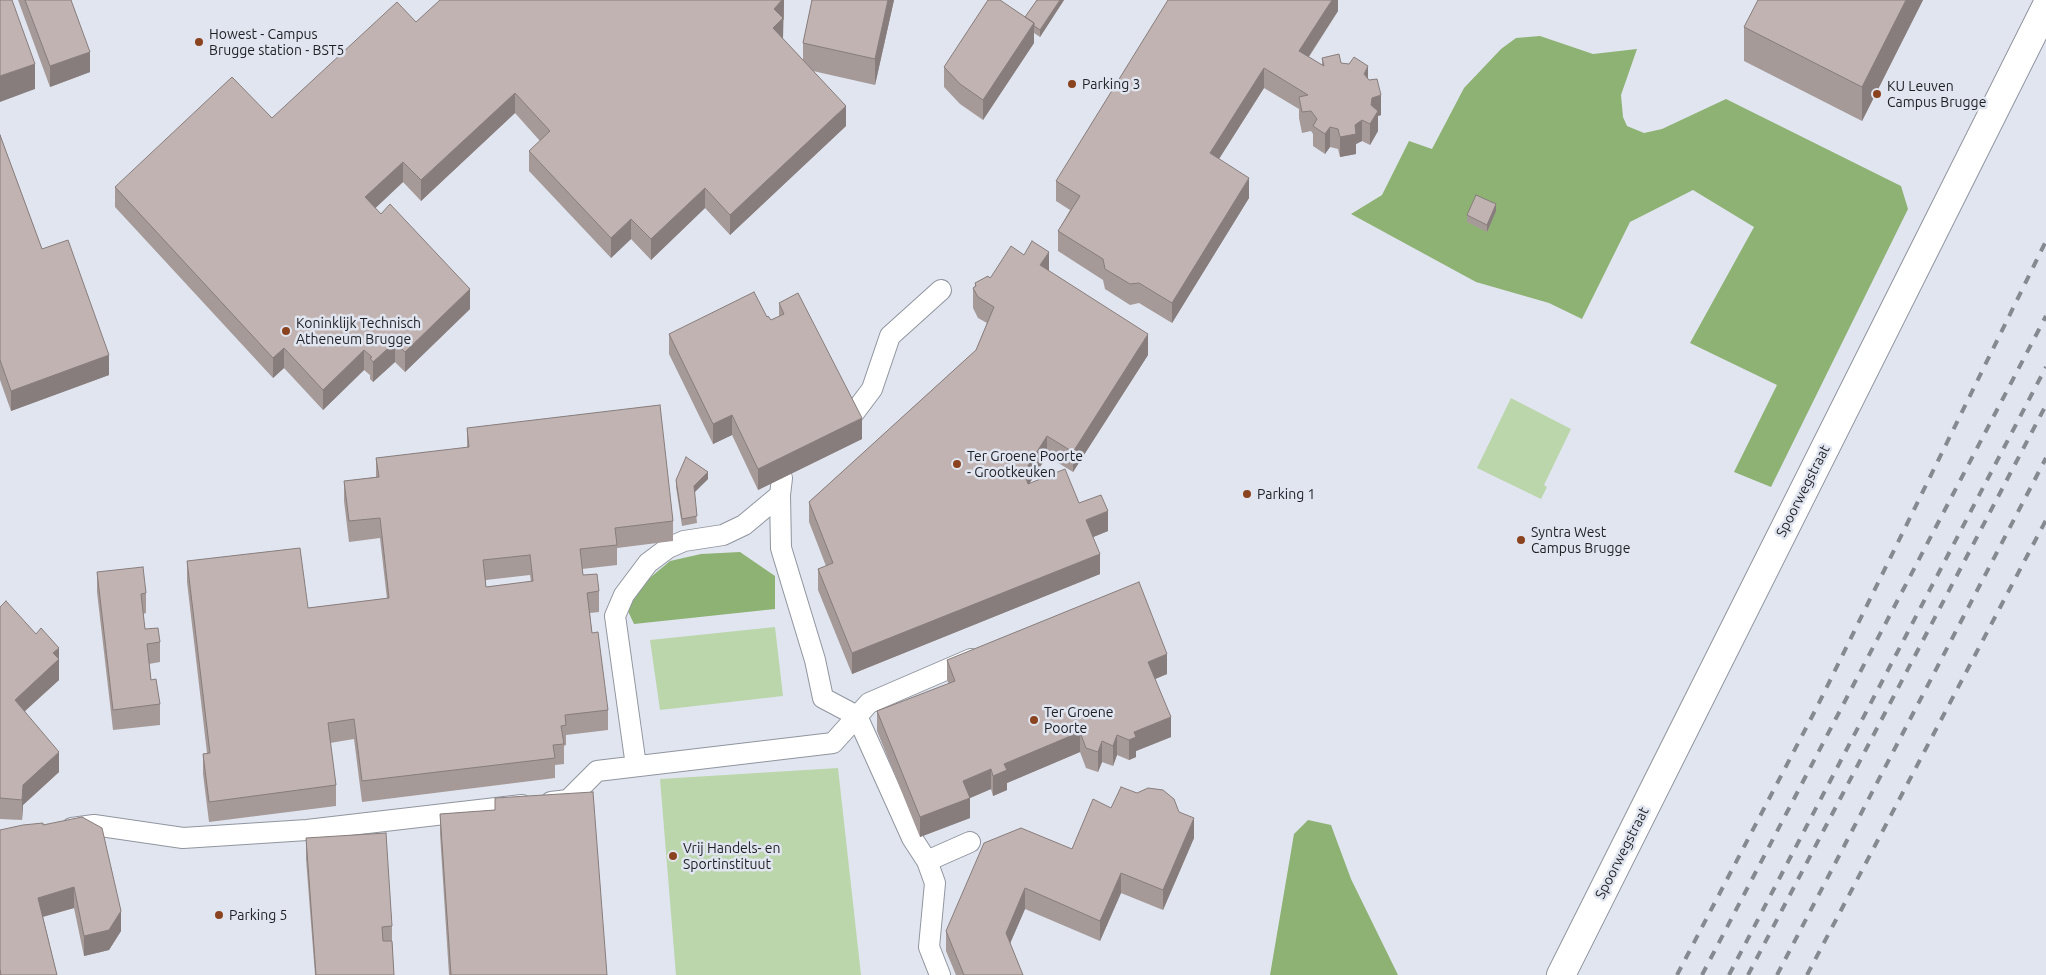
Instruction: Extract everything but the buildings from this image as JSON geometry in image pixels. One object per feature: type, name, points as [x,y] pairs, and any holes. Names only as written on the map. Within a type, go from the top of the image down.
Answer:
[{"type":"street","name":"Spoorwegstraat","points":[[1561,975],[2046,7]]},
{"type":"street","points":[[851,418],[872,389],[890,336],[941,290]]},
{"type":"street","points":[[636,766],[615,616],[624,595],[648,563],[668,548],[684,541],[723,535],[744,525],[781,486],[781,548],[815,660],[823,698],[857,716],[912,838],[928,861],[935,883],[929,947],[940,975]]},
{"type":"street","points":[[57,829],[94,825],[183,838],[307,830],[568,800],[597,771],[833,743],[869,703],[984,654]]},
{"type":"street","points":[[928,861],[970,842]]},
{"type":"green space","points":[[1540,36],[1593,54],[1637,49],[1621,95],[1623,117],[1627,126],[1644,133],[1662,129],[1726,99],[1901,186],[1908,209],[1771,487],[1734,472],[1777,385],[1690,343],[1754,227],[1693,190],[1630,222],[1582,319],[1549,303],[1476,282],[1351,214],[1382,195],[1409,141],[1432,149],[1464,88],[1501,49],[1516,38]]},
{"type":"green space","points":[[1511,398],[1571,429],[1544,485],[1547,487],[1541,499],[1477,468]]},
{"type":"green space","points":[[740,552],[775,576],[775,609],[634,624],[627,609],[639,587],[670,561],[701,554]]},
{"type":"green space","points":[[775,627],[783,696],[660,710],[650,640]]},
{"type":"green space","points":[[838,768],[861,975],[676,975],[660,779]]},
{"type":"green space","points":[[1308,820],[1331,825],[1351,879],[1398,975],[1270,975],[1294,834]]},
{"type":"railway","points":[[1677,975],[1817,707],[2046,241]]},
{"type":"railway","points":[[1702,975],[2046,316]]},
{"type":"railway","points":[[1729,975],[2046,367]]},
{"type":"railway","points":[[1748,975],[2046,405]]},
{"type":"railway","points":[[1777,975],[2046,458]]},
{"type":"railway","points":[[1807,975],[2046,520]]},
{"type":"place","name":"Howest - Campus Brugge station - BST5","points":[[199,42]]},
{"type":"place","name":"Parking 3","points":[[1072,84]]},
{"type":"place","name":"KU Leuven Campus Brugge","points":[[1877,94]]},
{"type":"place","name":"Koninklijk Technisch Atheneum Brugge","points":[[286,331]]},
{"type":"place","name":"Ter Groene Poorte - Grootkeuken","points":[[957,464]]},
{"type":"place","name":"Parking 1","points":[[1247,494]]},
{"type":"place","name":"Syntra West Campus Brugge","points":[[1521,540]]},
{"type":"place","name":"Ter Groene Poorte","points":[[1034,720]]},
{"type":"place","name":"Vrij Handels- en Sportinstituut","points":[[673,856]]},
{"type":"place","name":"Parking 5","points":[[219,915]]}]
